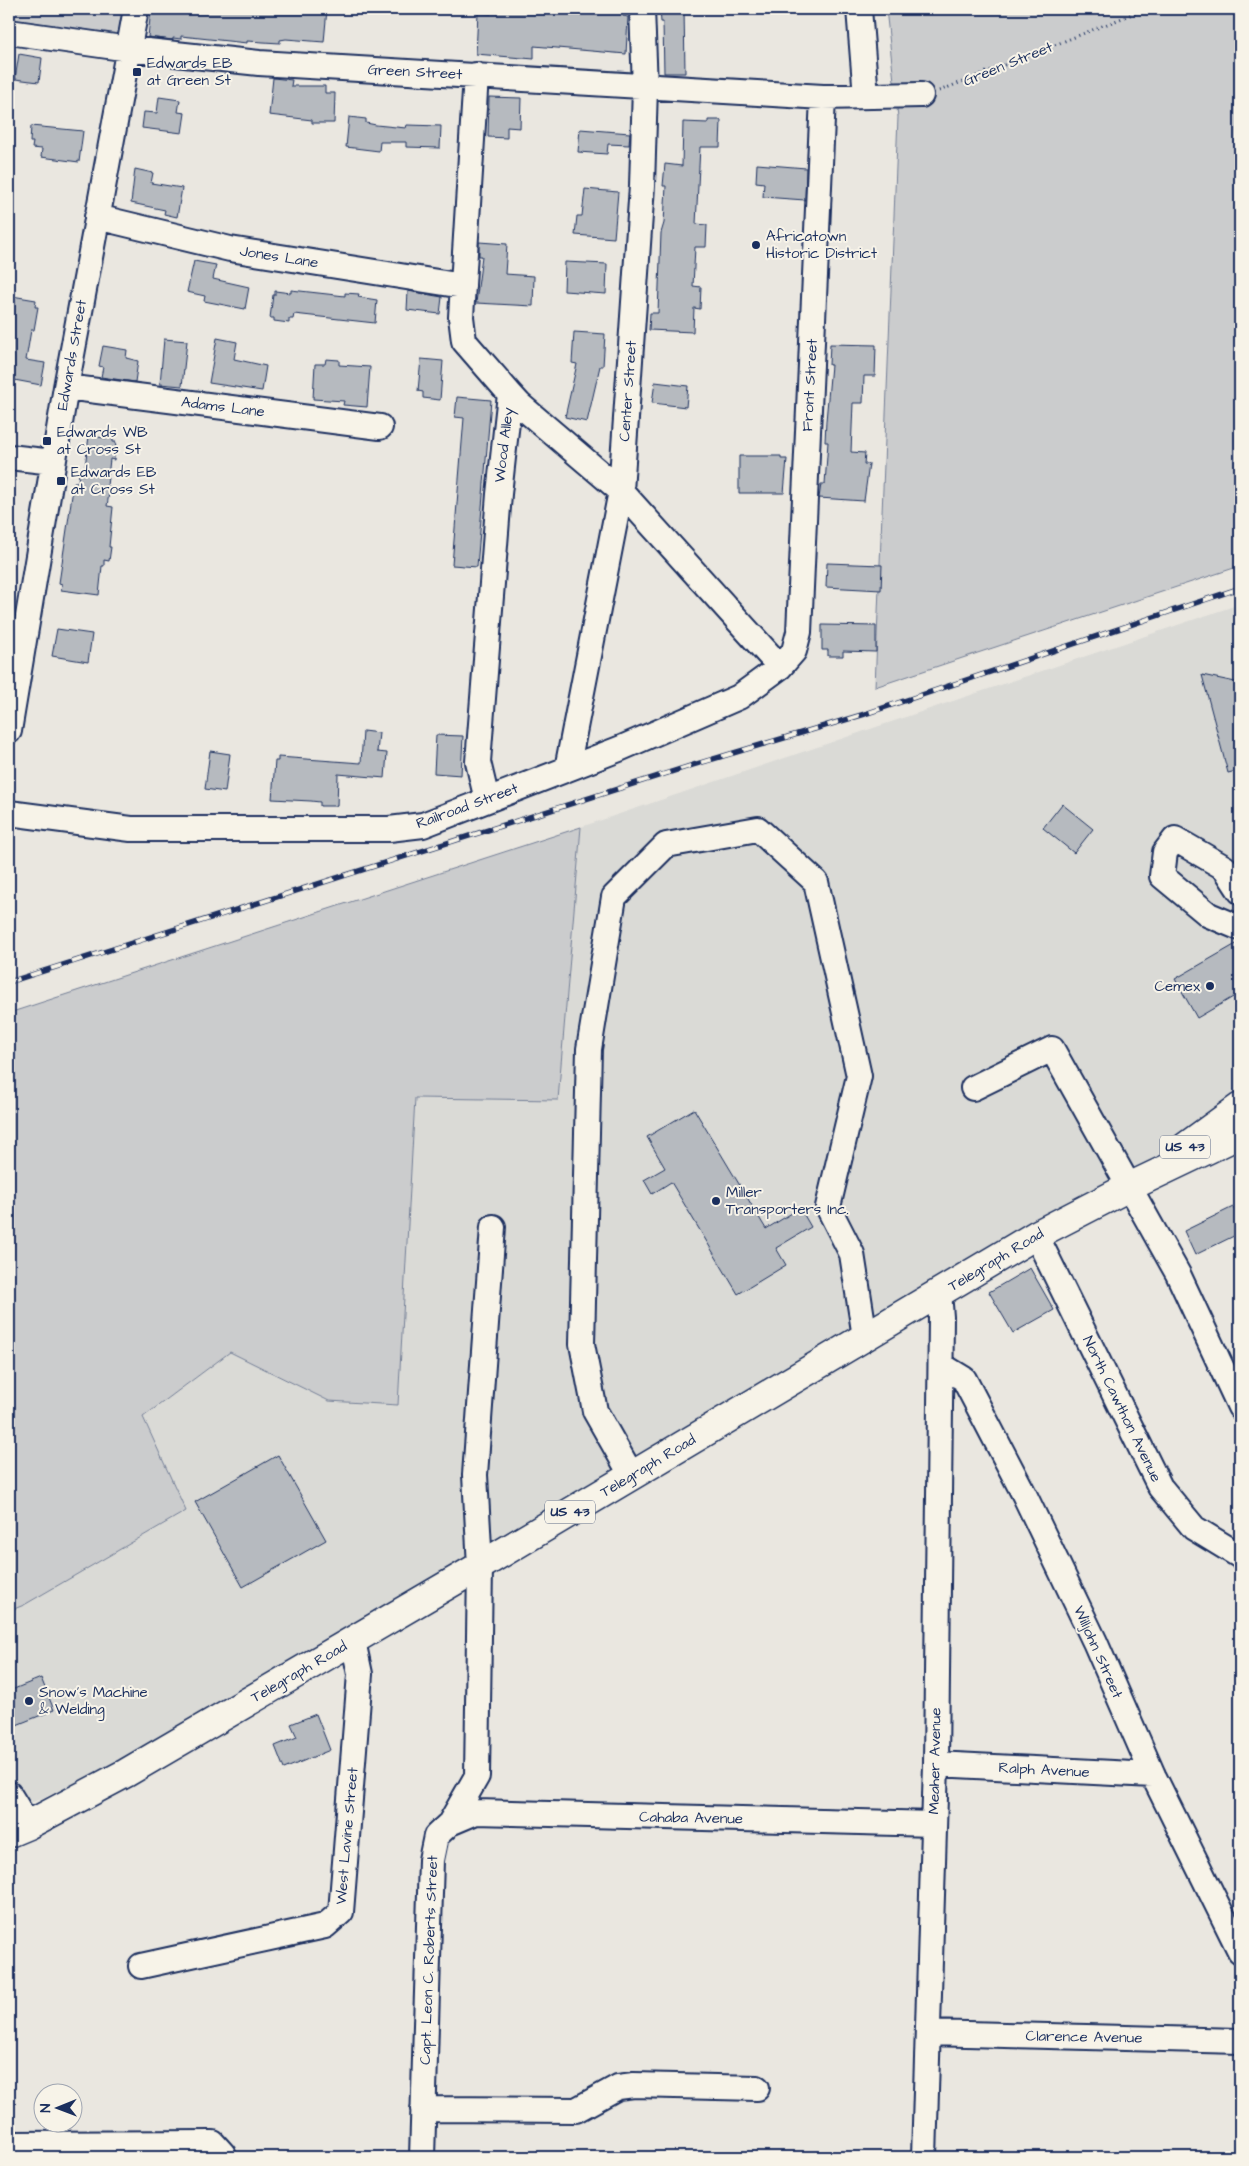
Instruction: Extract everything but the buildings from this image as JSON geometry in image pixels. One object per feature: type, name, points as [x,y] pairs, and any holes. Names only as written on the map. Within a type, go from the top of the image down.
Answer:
[{"type":"main road","name":"Telegraph Road","points":[[1129,1187],[1240,1106]]},
{"type":"main road","name":"Telegraph Road","points":[[19,1829],[126,1773],[353,1641],[1036,1235],[1129,1187],[1240,1134]]},
{"type":"street","name":"Edwards Street","points":[[9,731],[66,387],[136,9]]},
{"type":"street","name":"Center Street","points":[[567,769],[621,491],[642,186],[645,87],[642,9]]},
{"type":"street","points":[[859,9],[866,96],[921,95]]},
{"type":"street","name":"Green Street","points":[[9,32],[129,49],[259,63],[823,97],[866,96]]},
{"type":"street","name":"Wood Alley","points":[[476,75],[461,317],[464,341],[510,394],[499,494],[478,762],[487,800]]},
{"type":"street","name":"Front Street","points":[[780,667],[794,651],[799,632],[823,97]]},
{"type":"street","name":"Jones Lane","points":[[97,218],[230,249],[463,286]]},
{"type":"street","name":"Adams Lane","points":[[66,387],[380,427]]},
{"type":"street","points":[[510,394],[520,405],[621,491],[780,667]]},
{"type":"street","points":[[9,457],[54,462]]},
{"type":"street","name":"Railroad Street","points":[[9,813],[131,829],[389,829],[423,825],[619,749],[738,697],[780,667]]},
{"type":"street","points":[[632,1476],[595,1411],[582,1344],[589,1049],[614,897],[666,845],[758,829],[816,882],[859,1076],[828,1207],[852,1254],[865,1337]]},
{"type":"street","points":[[1240,891],[1225,868],[1175,839],[1165,852],[1162,876],[1209,915],[1240,928]]},
{"type":"street","points":[[973,1088],[1052,1049],[1178,1274],[1240,1407]]},
{"type":"street","name":"Capt. Leon C. Roberts Street","points":[[422,2157],[431,1860],[436,1836],[450,1823],[477,1776],[480,1566],[475,1475],[494,1227]]},
{"type":"street","name":"North Cawthon Avenue","points":[[1036,1235],[1160,1487],[1194,1528],[1240,1556]]},
{"type":"street","name":"Meaher Avenue","points":[[924,2157],[936,1764],[941,1365],[939,1293]]},
{"type":"street","name":"Willjohn Street","points":[[941,1365],[964,1379],[1024,1494],[1095,1642],[1153,1775],[1240,1951]]},
{"type":"street","name":"West Lavine Street","points":[[140,1966],[325,1926],[341,1912],[360,1674],[353,1641]]},
{"type":"street","name":"Ralph Avenue","points":[[936,1764],[1153,1775]]},
{"type":"street","points":[[476,1812],[477,1776]]},
{"type":"street","points":[[9,1794],[19,1829]]},
{"type":"street","name":"Cahaba Avenue","points":[[450,1823],[476,1812],[934,1824]]},
{"type":"street","name":"Clarence Avenue","points":[[928,2033],[1240,2041]]},
{"type":"street","points":[[423,2109],[576,2110],[618,2087],[634,2085],[757,2088]]},
{"type":"street","points":[[9,2144],[213,2143],[223,2156]]},
{"type":"path","name":"Green Street","points":[[921,95],[943,90],[1145,9]]},
{"type":"shaded area","points":[[9,9],[126,9],[121,35],[9,19]]},
{"type":"shaded area","points":[[886,9],[1240,9],[1240,566],[875,687],[898,117]]},
{"type":"shaded area","points":[[1240,604],[1240,1111],[100,1774],[9,1812],[9,1611],[24,1605],[186,1511],[143,1417],[230,1352],[329,1401],[398,1405],[415,1098],[558,1100],[581,827]]},
{"type":"shaded area","points":[[581,827],[558,1100],[415,1098],[398,1405],[329,1401],[230,1352],[143,1417],[186,1511],[24,1605],[9,1611],[9,1013]]},
{"type":"railway","points":[[9,982],[693,765],[865,714],[1240,588]]},
{"type":"place","name":"Edwards EB at Green St","points":[[137,72]]},
{"type":"place","name":"Africatown Historic District","points":[[756,245]]},
{"type":"place","name":"Edwards WB at Cross St","points":[[47,441]]},
{"type":"place","name":"Edwards EB at Cross St","points":[[61,481]]},
{"type":"place","name":"Cemex","points":[[1210,986]]},
{"type":"place","name":"Miller Transporters Inc.","points":[[716,1201]]},
{"type":"place","name":"Snow's Machine & Welding","points":[[29,1701]]}]
